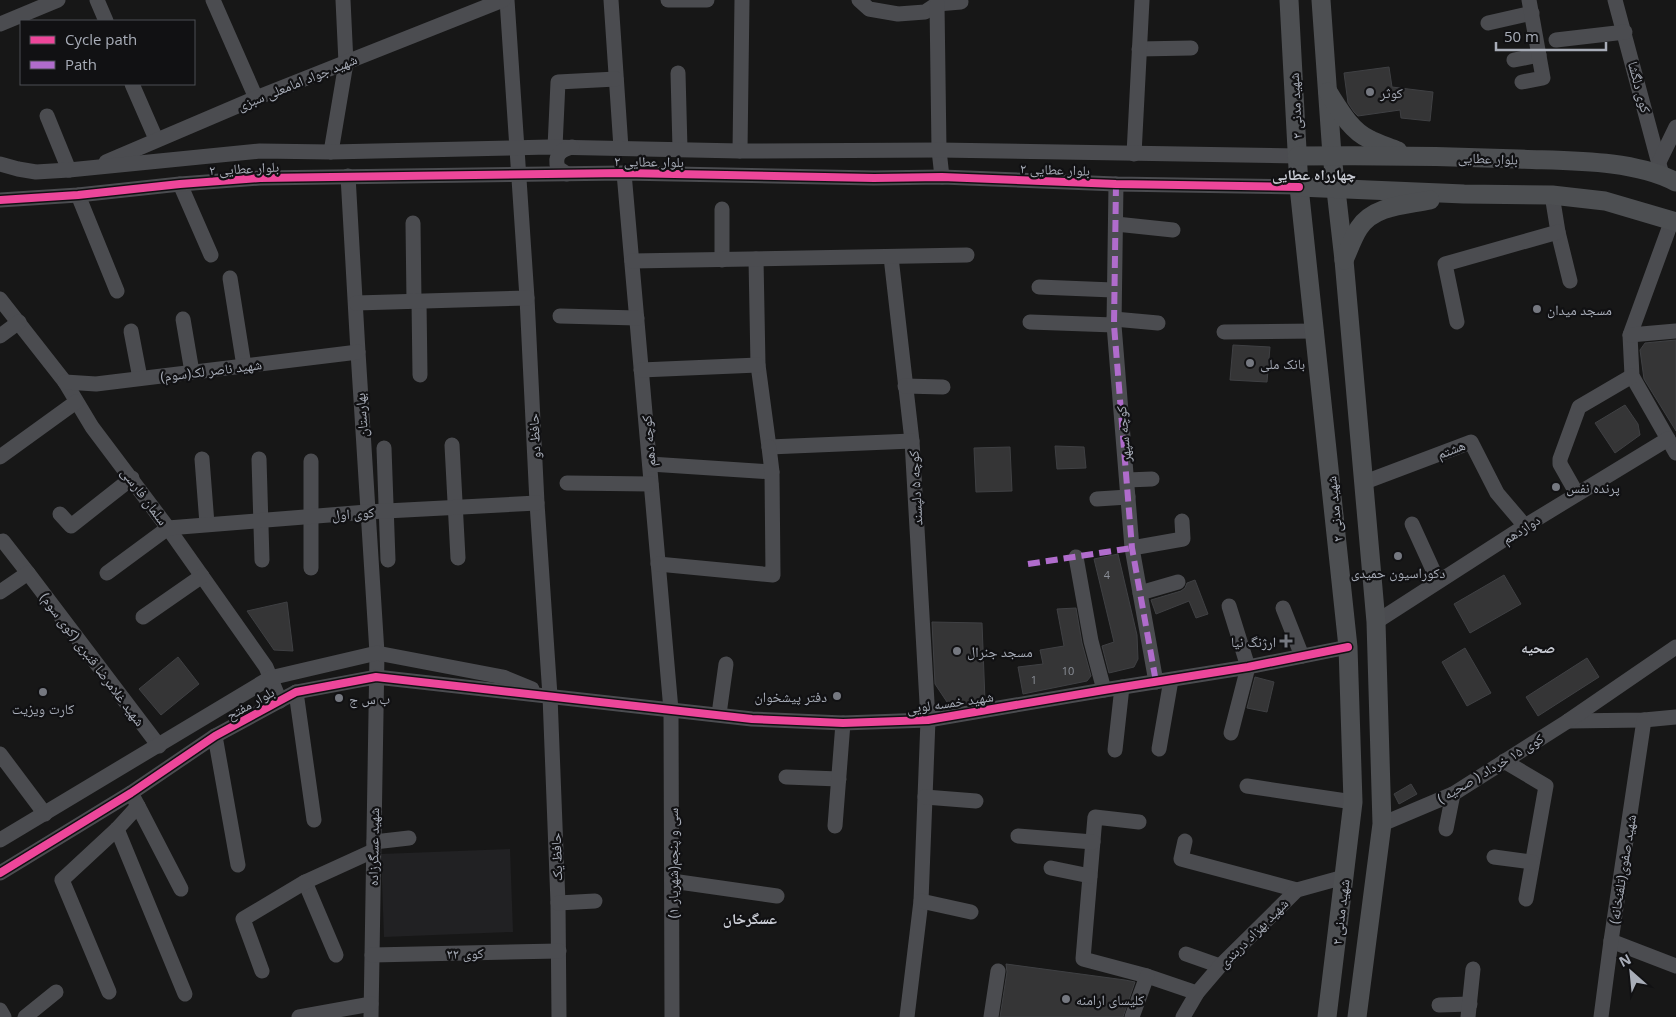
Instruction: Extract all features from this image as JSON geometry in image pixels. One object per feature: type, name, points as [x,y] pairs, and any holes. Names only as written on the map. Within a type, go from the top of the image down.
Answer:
[{"type":"main road","name":"شهید مدنی ۲","points":[[1289,0],[1299,187],[1316,331],[1348,647],[1353,798],[1327,1017]]},
{"type":"main road","points":[[1321,0],[1335,189],[1344,260],[1376,622],[1382,796],[1381,831],[1357,1017]]},
{"type":"main road","points":[[1328,92],[1356,130],[1368,139],[1409,155]]},
{"type":"main road","name":"بلوار عطایی","points":[[1298,156],[1409,155],[1605,162],[1666,172]]},
{"type":"main road","points":[[1299,187],[1464,194],[1552,195],[1604,201],[1674,221]]},
{"type":"main road","points":[[1344,260],[1359,228],[1365,221],[1380,211],[1464,194]]},
{"type":"main road","points":[[1353,798],[1357,809],[1364,814],[1372,811],[1382,796]]},
{"type":"main road","points":[[1349,839],[1355,831],[1365,826],[1381,831]]},
{"type":"street","points":[[0,24],[58,0]]},
{"type":"street","points":[[96,0],[106,20]]},
{"type":"street","points":[[213,0],[256,98]]},
{"type":"street","points":[[331,152],[346,63],[343,0]]},
{"type":"street","points":[[505,0],[518,148]]},
{"type":"street","name":"شهید جواد امامعلی سبزی","points":[[93,168],[256,98],[505,0]]},
{"type":"street","points":[[611,0],[621,148]]},
{"type":"street","points":[[668,0],[707,0]]},
{"type":"street","points":[[740,151],[742,0]]},
{"type":"street","points":[[860,0],[870,9],[898,14],[924,12],[937,4],[960,2]]},
{"type":"street","points":[[1134,154],[1142,0]]},
{"type":"street","name":"کوی دلگشا","points":[[1615,0],[1666,172]]},
{"type":"street","points":[[937,4],[939,150],[942,177]]},
{"type":"street","points":[[1488,23],[1530,7],[1543,78],[1522,82]]},
{"type":"street","points":[[1556,40],[1625,32]]},
{"type":"street","points":[[1139,49],[1192,48]]},
{"type":"street","points":[[1514,60],[1539,55]]},
{"type":"street","points":[[678,73],[680,149]]},
{"type":"street","points":[[555,147],[558,82],[616,79]]},
{"type":"street","points":[[132,85],[156,140]]},
{"type":"street","points":[[47,116],[69,170]]},
{"type":"street","points":[[1666,172],[1676,127]]},
{"type":"street","name":"بلوار عطایی ۲","points":[[0,164],[36,172],[260,151],[331,152],[555,147],[740,151],[939,150],[1298,156]]},
{"type":"street","points":[[521,209],[530,187],[562,174],[556,160],[559,152],[572,147]]},
{"type":"street","name":"حافظ دو","points":[[518,148],[537,503],[550,696]]},
{"type":"street","points":[[260,151],[260,178]]},
{"type":"street","name":"بلوار عطایی ۲","points":[[2,202],[180,184],[260,178],[348,176],[519,176],[624,173],[874,178],[942,177],[1116,184],[1299,187]]},
{"type":"street","name":"کوچه دهم","points":[[624,173],[671,710]]},
{"type":"street","name":"بهارستان","points":[[348,176],[377,653]]},
{"type":"street","points":[[180,184],[211,255]]},
{"type":"street","name":"کوچه سپهر","points":[[1116,184],[1114,322],[1132,548],[1156,682]]},
{"type":"street","points":[[78,195],[117,291]]},
{"type":"street","points":[[1552,195],[1558,232],[1570,281]]},
{"type":"street","points":[[722,209],[722,260]]},
{"type":"street","points":[[1674,221],[1630,335],[1632,376],[1676,453]]},
{"type":"street","points":[[413,223],[420,375]]},
{"type":"street","points":[[1116,224],[1173,230]]},
{"type":"street","points":[[1457,322],[1445,264],[1558,232]]},
{"type":"street","points":[[632,261],[967,255]]},
{"type":"street","name":"کوچه ۵ دلپسند","points":[[891,257],[912,441],[928,720],[921,901],[907,1017]]},
{"type":"street","points":[[658,564],[773,575],[772,472],[758,365],[756,259]]},
{"type":"street","points":[[230,278],[244,366]]},
{"type":"street","points":[[1039,287],[1113,290]]},
{"type":"street","points":[[356,303],[527,298]]},
{"type":"street","name":"سلمان فارسی","points":[[0,299],[65,382],[92,426],[132,478],[266,667],[280,701]]},
{"type":"street","points":[[560,316],[637,318]]},
{"type":"street","points":[[183,319],[192,372]]},
{"type":"street","points":[[0,336],[19,322]]},
{"type":"street","points":[[1030,322],[1158,324]]},
{"type":"street","points":[[132,330],[140,378]]},
{"type":"street","points":[[1224,332],[1316,331]]},
{"type":"street","points":[[1630,335],[1676,331]]},
{"type":"street","name":"شهید ناصر لک(سوم)","points":[[65,382],[96,384],[358,352]]},
{"type":"street","points":[[641,370],[758,365]]},
{"type":"street","points":[[1577,494],[1560,464],[1560,459],[1577,411],[1584,404],[1632,376]]},
{"type":"street","points":[[905,386],[942,387]]},
{"type":"street","points":[[0,457],[76,402]]},
{"type":"street","name":"دوازدهم","points":[[1376,622],[1525,526],[1668,439]]},
{"type":"street","points":[[769,447],[912,441]]},
{"type":"street","name":"هشتم","points":[[1365,482],[1470,442],[1497,493],[1525,526]]},
{"type":"street","points":[[452,445],[458,558]]},
{"type":"street","points":[[384,448],[388,560]]},
{"type":"street","points":[[202,459],[206,524]]},
{"type":"street","points":[[259,459],[262,560]]},
{"type":"street","points":[[311,460],[311,568]]},
{"type":"street","points":[[650,464],[772,472]]},
{"type":"street","points":[[60,514],[71,526],[132,478]]},
{"type":"street","points":[[1127,480],[1152,479]]},
{"type":"street","points":[[566,483],[651,484]]},
{"type":"street","points":[[1097,499],[1128,497]]},
{"type":"street","name":"کوی اول","points":[[168,528],[367,512],[537,503]]},
{"type":"street","points":[[1132,548],[1183,539],[1182,521]]},
{"type":"street","points":[[1412,524],[1438,581]]},
{"type":"street","points":[[108,573],[168,528]]},
{"type":"street","name":"شهید غلامرضا قنبری (کوی سوم)","points":[[3,541],[159,746]]},
{"type":"street","points":[[1076,557],[1091,641],[1104,690]]},
{"type":"street","points":[[0,592],[28,573]]},
{"type":"street","points":[[143,617],[202,576]]},
{"type":"street","points":[[1140,593],[1178,582]]},
{"type":"street","points":[[1229,606],[1248,667],[1231,733]]},
{"type":"street","points":[[1283,608],[1302,656]]},
{"type":"street","name":"شهید خمسه لویی","points":[[550,696],[752,718],[843,723],[928,720],[1248,667],[1348,647]]},
{"type":"street","name":"کوی ۱۵ خرداد ( صحیه )","points":[[1381,831],[1452,794],[1568,721],[1676,647]]},
{"type":"street","name":"بلوار مفتح","points":[[0,840],[270,678],[377,653],[503,677],[550,696]]},
{"type":"street","name":"شهید عسگرزاده","points":[[371,1010],[377,653]]},
{"type":"street","points":[[719,714],[726,664]]},
{"type":"street","name":"بلوار مفتح","points":[[0,873],[135,800],[215,736],[296,692],[376,677],[550,696]]},
{"type":"street","points":[[1159,749],[1171,680]]},
{"type":"street","points":[[1115,750],[1122,687]]},
{"type":"street","points":[[296,692],[314,820]]},
{"type":"street","name":"حافظ یک","points":[[550,696],[558,903],[559,1017]]},
{"type":"street","name":"سی و پنجم(شهریار ۱)","points":[[671,710],[672,1017]]},
{"type":"street","points":[[1568,721],[1644,720],[1676,717]]},
{"type":"street","name":"شهید صفوی(تلفنخانه)","points":[[1601,1017],[1644,720]]},
{"type":"street","points":[[835,826],[843,723]]},
{"type":"street","points":[[215,736],[238,865]]},
{"type":"street","points":[[0,754],[45,814]]},
{"type":"street","points":[[1504,761],[1546,786],[1526,899]]},
{"type":"street","points":[[786,777],[839,779]]},
{"type":"street","points":[[1247,786],[1353,798]]},
{"type":"street","points":[[1446,829],[1452,794]]},
{"type":"street","points":[[925,797],[976,801]]},
{"type":"street","points":[[108,992],[62,880],[117,830],[135,800]]},
{"type":"street","points":[[135,800],[181,889]]},
{"type":"street","points":[[1139,822],[1095,817],[1083,959],[1147,976],[1197,993]]},
{"type":"street","points":[[117,830],[185,994]]},
{"type":"street","points":[[1018,836],[1093,842]]},
{"type":"street","points":[[262,971],[243,919],[305,882],[373,846],[409,838]]},
{"type":"street","points":[[1185,841],[1181,859],[1297,890]]},
{"type":"street","points":[[1494,857],[1532,862]]},
{"type":"street","points":[[1051,868],[1090,876]]},
{"type":"street","name":"شهید بهزاد دربندی","points":[[1183,1017],[1197,993],[1220,966],[1297,890],[1344,877]]},
{"type":"street","points":[[672,881],[777,896]]},
{"type":"street","points":[[305,882],[336,955]]},
{"type":"street","points":[[558,903],[595,901]]},
{"type":"street","points":[[921,901],[971,912]]},
{"type":"street","points":[[1611,941],[1676,966]]},
{"type":"street","name":"کوی ۲۲","points":[[372,955],[559,951]]},
{"type":"street","points":[[1186,954],[1220,966]]},
{"type":"street","points":[[1439,1005],[1469,1011],[1473,969]]},
{"type":"street","points":[[991,1017],[998,972]]},
{"type":"street","points":[[1132,1017],[1147,976]]},
{"type":"street","points":[[25,1017],[56,992]]},
{"type":"street","points":[[0,1010],[4,1017]]},
{"type":"street","points":[[299,1017],[371,1010]]},
{"type":"shaded area","points":[[510,849],[513,932],[384,937],[381,854]]},
{"type":"building","name":"کوثر","points":[[1389,67],[1392,87],[1433,92],[1430,121],[1401,118],[1400,110],[1358,116],[1354,112],[1348,103],[1344,73]]},
{"type":"building","points":[[1676,340],[1676,431],[1644,379],[1640,350],[1645,343]]},
{"type":"building","name":"بانک ملی","points":[[1233,345],[1270,347],[1267,382],[1230,380]]},
{"type":"building","points":[[1625,405],[1638,424],[1640,435],[1615,453],[1595,423]]},
{"type":"building","points":[[1055,446],[1084,447],[1086,468],[1057,469]]},
{"type":"building","points":[[1010,447],[1012,491],[976,492],[974,448]]},
{"type":"building","points":[[1118,554],[1137,635],[1138,659],[1134,667],[1109,673],[1102,646],[1114,642],[1094,559]]},
{"type":"building","points":[[1504,575],[1521,604],[1470,633],[1454,604]]},
{"type":"building","points":[[1195,580],[1208,614],[1196,618],[1189,601],[1156,614],[1151,600],[1181,591],[1187,583]]},
{"type":"building","points":[[287,602],[293,651],[274,650],[247,611]]},
{"type":"building","points":[[1076,608],[1082,643],[1091,676],[1087,681],[1023,694],[1018,667],[1043,664],[1040,650],[1064,646],[1057,609]]},
{"type":"building","name":"مسجد جنرال","points":[[932,622],[982,623],[985,701],[949,705],[935,684]]},
{"type":"building","points":[[1465,648],[1491,693],[1467,706],[1442,662]]},
{"type":"building","points":[[178,657],[199,684],[161,715],[139,689]]},
{"type":"building","points":[[1587,658],[1599,677],[1538,716],[1526,697]]},
{"type":"building","points":[[1255,677],[1274,682],[1267,712],[1247,708]]},
{"type":"building","points":[[1411,784],[1417,794],[1399,804],[1394,794]]},
{"type":"building","name":"کلیسای ارامنه","points":[[1006,964],[1135,982],[1123,1017],[1000,1017],[1007,972]]},
{"type":"marked path","points":[[1116,184],[1114,325],[1132,548],[1156,682]]},
{"type":"marked path","points":[[1028,564],[1132,548]]},
{"type":"cycle path","points":[[0,200],[78,195],[260,178],[624,173],[874,178],[942,177],[1116,184],[1299,187]]},
{"type":"cycle path","points":[[0,873],[131,793],[215,736],[296,692],[376,677],[752,719],[843,723],[928,720],[1248,667],[1348,647]]},
{"type":"place","name":"کوثر","points":[[1370,92]]},
{"type":"place","name":"مسجد میدان","points":[[1537,309]]},
{"type":"place","name":"بانک ملی","points":[[1250,363]]},
{"type":"place","name":"پرنده نفس","points":[[1556,487]]},
{"type":"place","name":"دکوراسیون حمیدی","points":[[1398,556]]},
{"type":"place","name":"ارژنگ نیا","points":[[1286,641]]},
{"type":"place","name":"مسجد جنرال","points":[[957,651]]},
{"type":"place","name":"کارت ویزیت","points":[[43,692]]},
{"type":"place","name":"دفتر پیشخوان","points":[[837,696]]},
{"type":"place","name":"ب س ج","points":[[339,698]]},
{"type":"place","name":"کلیسای ارامنه","points":[[1066,999]]},
{"type":"district","name":"چهارراه عطایی","points":[[1314,174]]},
{"type":"district","name":"صحیه","points":[[1538,647]]},
{"type":"district","name":"عسگرخان","points":[[750,918]]}]
